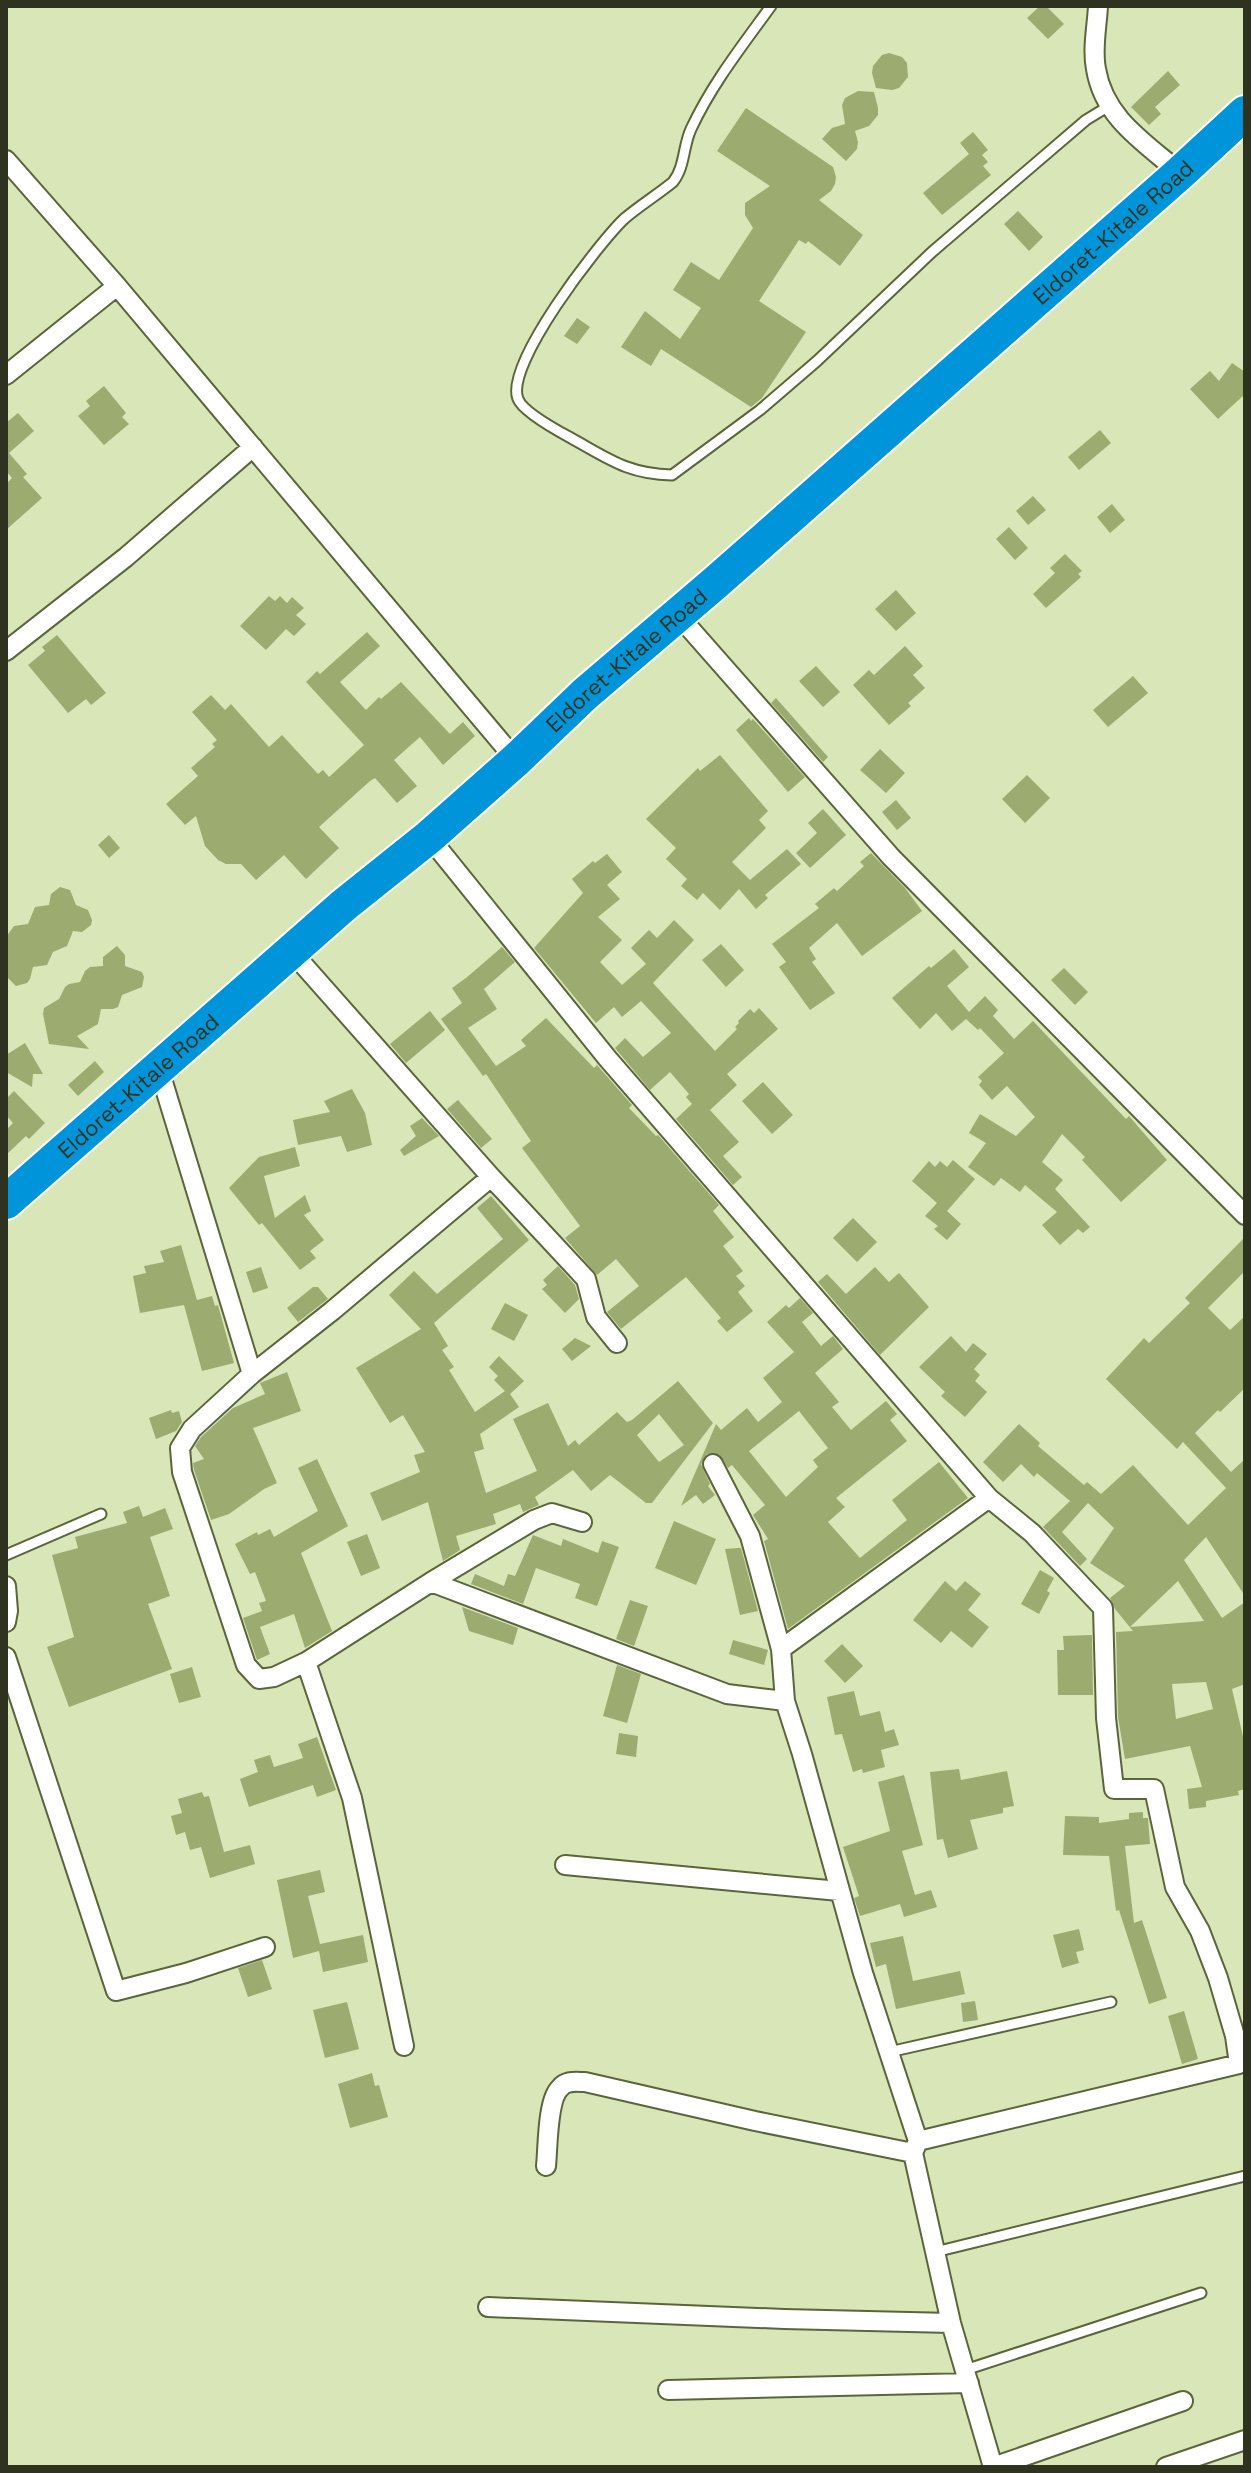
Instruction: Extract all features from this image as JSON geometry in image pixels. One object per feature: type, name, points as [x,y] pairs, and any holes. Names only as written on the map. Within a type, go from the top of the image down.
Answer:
[{"type":"highway","name":"Eldoret-Kitale Road","points":[[6,1202],[344,905],[429,837],[585,694],[1242,122]]},
{"type":"street","points":[[1098,6],[1095,66],[1103,97],[1118,119],[1180,173]]},
{"type":"street","points":[[6,160],[117,286],[516,760]]},
{"type":"street","points":[[6,375],[117,286]]},
{"type":"street","points":[[6,651],[126,557],[253,447]]},
{"type":"street","points":[[678,615],[891,857],[1245,1215]]},
{"type":"street","points":[[429,837],[608,1059],[989,1498],[1032,1533],[1103,1608],[1106,1718],[1114,1789],[1154,1789],[1175,1887],[1200,1931],[1218,1978],[1235,2036],[1239,2064],[915,2147],[755,2121],[570,2081],[559,2088],[553,2102],[546,2166]]},
{"type":"street","points":[[292,952],[491,1177],[586,1279],[596,1317],[617,1343]]},
{"type":"street","points":[[159,1069],[252,1374]]},
{"type":"street","points":[[491,1177],[252,1374],[192,1429],[180,1448],[182,1472],[246,1665],[259,1679],[274,1677],[306,1662],[534,1520],[552,1513],[582,1522]]},
{"type":"street","points":[[713,1464],[750,1536],[781,1649],[785,1701],[915,2147],[951,2323],[993,2467],[1183,2401]]},
{"type":"street","points":[[781,1649],[989,1498]]},
{"type":"street","points":[[431,1582],[727,1694],[785,1701]]},
{"type":"street","points":[[6,1586],[6,1622]]},
{"type":"street","points":[[6,1657],[116,1991],[186,1973],[265,1947]]},
{"type":"street","points":[[306,1662],[352,1798],[404,2046]]},
{"type":"street","points":[[565,1865],[839,1891]]},
{"type":"street","points":[[488,2307],[951,2323]]},
{"type":"street","points":[[668,2390],[967,2376]]},
{"type":"street","points":[[1166,2467],[1245,2440]]},
{"type":"lane","points":[[771,6],[719,77],[690,132],[679,174],[624,219],[586,264],[532,342],[516,380],[518,399],[529,411],[560,433],[626,469],[672,475],[760,410],[817,361],[932,252],[1086,120],[1109,106]]},
{"type":"lane","points":[[6,1555],[101,1514]]},
{"type":"lane","points":[[889,2052],[1111,2002]]},
{"type":"lane","points":[[935,2252],[1245,2176]]},
{"type":"lane","points":[[967,2376],[1201,2293]]},
{"type":"building","points":[[1040,6],[1046,6],[1064,24],[1048,39],[1027,18]]},
{"type":"building","points":[[889,53],[902,57],[907,63],[908,77],[899,88],[876,88],[873,66],[882,55]]},
{"type":"building","points":[[1168,71],[1180,85],[1155,107],[1161,114],[1149,125],[1131,107]]},
{"type":"building","points":[[858,91],[874,92],[878,115],[869,126],[855,131],[857,149],[846,161],[822,139],[832,128],[845,124],[842,105],[845,98]]},
{"type":"building","points":[[746,108],[833,167],[835,184],[819,200],[863,235],[840,266],[808,241],[806,244],[799,240],[759,301],[806,332],[762,398],[751,407],[661,349],[651,366],[621,347],[645,311],[680,339],[701,308],[673,290],[691,262],[719,280],[753,228],[745,215],[745,203],[770,186],[717,151]]},
{"type":"building","points":[[973,132],[988,150],[982,155],[988,162],[983,166],[991,175],[942,215],[923,193],[969,154],[960,143]]},
{"type":"building","points":[[1018,211],[1043,237],[1029,251],[1004,224]]},
{"type":"building","points":[[577,318],[590,327],[577,344],[564,336]]},
{"type":"building","points":[[1232,363],[1245,372],[1245,394],[1218,419],[1190,389],[1210,371],[1219,381]]},
{"type":"building","points":[[104,386],[126,413],[122,417],[129,424],[104,445],[78,416],[90,406],[86,401]]},
{"type":"building","points":[[18,413],[34,431],[9,453],[27,474],[23,477],[42,498],[6,530],[6,484],[12,478],[6,471],[6,423]]},
{"type":"building","points":[[1100,430],[1111,443],[1079,470],[1068,457]]},
{"type":"building","points":[[1033,496],[1046,510],[1028,525],[1016,511]]},
{"type":"building","points":[[1112,504],[1125,520],[1110,533],[1097,517]]},
{"type":"building","points":[[1009,527],[1028,548],[1015,560],[996,539]]},
{"type":"building","points":[[1065,554],[1082,571],[1078,574],[1081,577],[1046,608],[1033,594],[1055,573],[1050,568]]},
{"type":"building","points":[[896,590],[916,613],[896,631],[875,609]]},
{"type":"building","points":[[269,596],[275,601],[280,596],[287,603],[292,597],[304,608],[296,615],[306,624],[294,636],[286,629],[266,650],[240,626]]},
{"type":"building","points":[[367,632],[380,646],[340,682],[366,710],[401,682],[450,734],[463,722],[475,736],[443,765],[420,737],[394,760],[417,786],[397,803],[375,778],[370,781],[319,827],[339,848],[306,879],[284,855],[256,880],[241,864],[226,864],[218,860],[205,846],[196,816],[185,825],[166,804],[198,776],[191,768],[215,747],[212,744],[217,740],[192,712],[211,695],[225,710],[231,704],[269,747],[282,735],[318,774],[323,770],[329,777],[364,745],[306,682],[317,671],[320,674]]},
{"type":"building","points":[[57,635],[106,693],[91,705],[86,699],[68,713],[28,665],[45,651],[42,647]]},
{"type":"building","points":[[905,646],[923,666],[913,675],[925,688],[908,703],[911,706],[889,725],[853,685],[869,670],[874,675]]},
{"type":"building","points":[[816,666],[840,692],[823,707],[799,681]]},
{"type":"building","points":[[1133,676],[1148,693],[1108,727],[1093,710]]},
{"type":"building","points":[[776,698],[828,757],[823,762],[771,703]]},
{"type":"building","points":[[749,718],[805,777],[788,792],[736,730]]},
{"type":"building","points":[[880,749],[905,773],[886,793],[860,770]]},
{"type":"building","points":[[720,755],[768,811],[759,820],[766,828],[732,862],[750,880],[787,849],[801,864],[765,895],[768,898],[756,909],[739,889],[720,910],[703,893],[697,900],[681,886],[687,879],[666,859],[676,848],[646,819],[698,768],[700,771]]},
{"type":"building","points":[[1027,775],[1050,798],[1025,823],[1002,799]]},
{"type":"building","points":[[896,800],[911,818],[897,830],[882,812]]},
{"type":"building","points":[[823,809],[846,835],[810,868],[796,853],[817,833],[808,823]]},
{"type":"building","points":[[109,835],[120,848],[109,858],[98,845]]},
{"type":"building","points":[[871,853],[905,888],[922,911],[862,956],[837,923],[809,948],[816,959],[812,962],[835,993],[810,1010],[779,967],[786,962],[772,944],[819,908],[815,904],[834,888],[837,891],[864,866],[860,862]]},
{"type":"building","points":[[607,854],[622,872],[607,885],[620,899],[598,917],[622,940],[600,962],[622,985],[646,964],[631,948],[649,930],[657,938],[674,920],[694,940],[653,983],[715,1051],[737,1029],[738,1021],[750,1009],[754,1013],[759,1008],[778,1029],[727,1074],[737,1085],[710,1110],[739,1142],[723,1156],[742,1177],[733,1185],[676,1119],[692,1104],[686,1097],[689,1094],[670,1072],[650,1090],[615,1048],[625,1038],[643,1057],[671,1033],[641,1001],[622,1017],[614,1007],[596,1023],[534,948],[583,893],[572,879],[593,861],[595,863]]},
{"type":"building","points":[[60,887],[70,890],[76,905],[88,910],[91,925],[82,932],[73,931],[67,946],[53,952],[47,965],[33,967],[27,983],[16,986],[6,976],[6,937],[14,926],[28,924],[35,907],[49,905],[51,894]]},
{"type":"building","points":[[721,944],[744,970],[726,987],[702,960]]},
{"type":"building","points":[[117,946],[125,955],[125,966],[142,972],[142,987],[122,995],[118,1007],[101,1009],[98,1024],[77,1036],[89,1049],[49,1044],[44,1008],[59,999],[69,984],[80,982],[90,967],[103,966],[103,957]]},
{"type":"building","points":[[502,947],[515,962],[484,989],[497,1009],[468,1028],[496,1066],[526,1046],[521,1040],[546,1018],[594,1068],[597,1065],[632,1105],[629,1108],[658,1135],[719,1205],[713,1211],[734,1237],[723,1246],[743,1271],[736,1276],[745,1286],[738,1292],[753,1311],[727,1332],[717,1321],[721,1318],[686,1277],[621,1329],[607,1312],[639,1286],[616,1259],[597,1275],[565,1238],[580,1226],[522,1148],[531,1141],[486,1074],[483,1076],[441,1019],[462,1003],[452,988]]},
{"type":"building","points":[[954,949],[969,967],[947,986],[969,1012],[985,996],[998,1010],[993,1016],[1014,1039],[1033,1021],[1126,1119],[1129,1116],[1167,1160],[1121,1202],[1062,1134],[1042,1162],[1063,1180],[1055,1189],[1090,1227],[1083,1233],[1078,1229],[1060,1245],[1042,1225],[1057,1212],[1025,1185],[1020,1192],[1001,1178],[994,1186],[968,1167],[986,1143],[969,1133],[980,1114],[1016,1136],[1035,1117],[1007,1086],[992,1100],[979,1085],[982,1081],[978,1077],[1004,1053],[980,1028],[978,1030],[966,1019],[952,1031],[936,1013],[920,1029],[892,998]]},
{"type":"building","points":[[1064,968],[1088,992],[1075,1005],[1051,980]]},
{"type":"building","points":[[430,1011],[445,1030],[406,1063],[390,1044]]},
{"type":"building","points":[[25,1043],[43,1074],[33,1074],[32,1087],[6,1072],[6,1055]]},
{"type":"building","points":[[95,1061],[104,1072],[78,1096],[68,1085]]},
{"type":"building","points":[[763,1082],[793,1115],[772,1134],[742,1101]]},
{"type":"building","points":[[352,1089],[365,1113],[372,1145],[347,1152],[341,1136],[298,1145],[293,1120],[330,1112],[324,1101]]},
{"type":"building","points":[[14,1091],[45,1123],[6,1155],[6,1130],[13,1123],[6,1115],[6,1099]]},
{"type":"building","points":[[458,1100],[492,1139],[481,1148],[447,1109]]},
{"type":"building","points":[[422,1118],[439,1136],[404,1156],[400,1150],[416,1136],[410,1126]]},
{"type":"building","points":[[295,1147],[300,1166],[264,1176],[275,1218],[305,1195],[311,1211],[304,1215],[324,1240],[310,1251],[316,1258],[300,1270],[229,1188],[259,1157]]},
{"type":"building","points":[[953,1160],[975,1179],[947,1211],[961,1224],[947,1240],[934,1229],[938,1226],[925,1216],[937,1203],[912,1181],[929,1161],[935,1167],[940,1161],[947,1167]]},
{"type":"building","points":[[491,1196],[529,1240],[434,1323],[448,1346],[442,1350],[454,1367],[449,1370],[475,1412],[505,1391],[494,1380],[498,1376],[489,1367],[499,1356],[524,1381],[510,1394],[519,1407],[480,1434],[484,1449],[474,1452],[486,1493],[537,1471],[513,1419],[548,1403],[568,1446],[575,1440],[579,1445],[617,1412],[627,1422],[632,1420],[678,1381],[713,1423],[652,1503],[646,1503],[610,1475],[591,1491],[573,1470],[535,1497],[539,1505],[523,1512],[520,1504],[493,1514],[496,1524],[456,1536],[460,1550],[443,1561],[428,1502],[382,1521],[370,1493],[420,1472],[414,1455],[425,1452],[403,1415],[390,1423],[356,1368],[421,1329],[389,1295],[414,1271],[437,1294],[503,1239],[477,1208]],"holes":[[[659,1414],[684,1445],[659,1462],[637,1435]]]},
{"type":"building","points":[[853,1218],[877,1242],[857,1262],[833,1238]]},
{"type":"building","points":[[1245,1237],[1245,1271],[1208,1308],[1230,1330],[1245,1316],[1245,1388],[1195,1433],[1231,1472],[1245,1459],[1245,1596],[1206,1537],[1184,1560],[1222,1618],[1245,1602],[1245,1684],[1232,1689],[1245,1745],[1245,1789],[1238,1791],[1239,1795],[1206,1801],[1206,1807],[1189,1809],[1187,1789],[1202,1787],[1190,1746],[1125,1759],[1118,1717],[1116,1632],[1133,1631],[1115,1609],[1110,1598],[1125,1586],[1090,1563],[1114,1528],[1088,1503],[1062,1532],[1087,1559],[1080,1566],[1043,1527],[1070,1501],[1037,1473],[1034,1477],[1021,1464],[1003,1482],[983,1462],[1019,1424],[1040,1443],[1038,1446],[1084,1485],[1087,1482],[1101,1494],[1133,1465],[1188,1525],[1226,1488],[1183,1442],[1177,1449],[1106,1379],[1144,1338],[1149,1343],[1190,1303],[1185,1298]],"holes":[[[1178,1581],[1204,1621],[1130,1627]],[[1206,1682],[1213,1709],[1176,1719],[1172,1684]]]},
{"type":"building","points":[[181,1245],[197,1300],[212,1296],[215,1306],[218,1305],[234,1363],[202,1371],[184,1305],[140,1313],[133,1276],[146,1273],[144,1266],[164,1262],[160,1251]]},
{"type":"building","points":[[558,1266],[575,1285],[579,1299],[565,1313],[542,1289],[547,1285],[543,1280]]},
{"type":"building","points":[[261,1267],[268,1288],[253,1293],[246,1272]]},
{"type":"building","points":[[875,1267],[889,1282],[899,1273],[929,1307],[880,1355],[818,1282],[827,1274],[846,1294]]},
{"type":"building","points":[[313,1287],[318,1287],[328,1299],[298,1322],[287,1308]]},
{"type":"building","points":[[800,1298],[813,1313],[802,1322],[821,1346],[833,1336],[843,1349],[815,1373],[839,1402],[832,1407],[851,1430],[886,1401],[897,1414],[890,1420],[907,1441],[836,1498],[845,1507],[828,1522],[860,1558],[907,1520],[892,1500],[939,1462],[968,1498],[788,1629],[764,1541],[768,1539],[753,1515],[765,1505],[732,1465],[728,1468],[719,1454],[707,1454],[701,1464],[710,1484],[708,1486],[715,1495],[703,1504],[696,1495],[681,1506],[716,1424],[721,1430],[747,1408],[758,1422],[782,1402],[763,1378],[794,1352],[767,1322],[786,1305],[789,1308]],"holes":[[[799,1411],[828,1448],[813,1460],[818,1467],[786,1497],[749,1451]]]},
{"type":"building","points":[[505,1303],[528,1315],[514,1341],[491,1329]]},
{"type":"building","points":[[951,1336],[966,1352],[973,1343],[987,1354],[974,1369],[980,1375],[975,1381],[987,1392],[965,1417],[941,1396],[945,1392],[919,1367]]},
{"type":"building","points":[[575,1338],[591,1346],[572,1361],[562,1349]]},
{"type":"building","points":[[287,1372],[301,1411],[253,1428],[277,1483],[229,1514],[211,1520],[193,1463],[204,1459],[195,1446],[233,1408],[265,1394],[260,1383]]},
{"type":"building","points":[[171,1410],[172,1413],[179,1411],[182,1422],[176,1431],[156,1439],[149,1418]]},
{"type":"building","points":[[317,1459],[348,1526],[301,1553],[332,1631],[305,1648],[294,1614],[260,1627],[270,1654],[257,1660],[243,1618],[262,1611],[259,1603],[266,1601],[255,1572],[250,1574],[235,1544],[270,1529],[274,1537],[318,1511],[298,1468]]},
{"type":"building","points":[[139,1506],[143,1517],[165,1508],[173,1529],[150,1537],[170,1596],[148,1604],[172,1669],[69,1707],[47,1647],[74,1637],[52,1555],[78,1548],[75,1537],[127,1523],[123,1512]]},
{"type":"building","points":[[674,1521],[716,1539],[696,1585],[655,1568]]},
{"type":"building","points":[[367,1534],[380,1568],[361,1576],[347,1542]]},
{"type":"building","points":[[533,1535],[561,1546],[563,1539],[598,1553],[602,1541],[619,1547],[597,1606],[575,1598],[580,1584],[536,1568],[523,1604],[471,1584],[475,1574],[504,1586],[508,1574],[515,1576]]},
{"type":"building","points":[[741,1548],[758,1611],[740,1615],[725,1549]]},
{"type":"building","points":[[1040,1570],[1054,1578],[1039,1614],[1021,1604]]},
{"type":"building","points":[[945,1581],[956,1591],[965,1581],[981,1594],[968,1610],[989,1627],[972,1648],[951,1631],[941,1643],[913,1620]]},
{"type":"building","points":[[630,1600],[648,1606],[634,1646],[616,1639]]},
{"type":"building","points":[[462,1607],[518,1628],[513,1645],[469,1631]]},
{"type":"building","points":[[1092,1635],[1093,1695],[1058,1695],[1057,1650],[1064,1650],[1063,1636]]},
{"type":"building","points":[[733,1640],[768,1650],[764,1665],[729,1654]]},
{"type":"building","points":[[842,1644],[863,1666],[845,1683],[824,1661]]},
{"type":"building","points":[[617,1665],[641,1674],[627,1723],[603,1716]]},
{"type":"building","points":[[192,1667],[201,1697],[179,1703],[170,1674]]},
{"type":"building","points":[[854,1691],[860,1716],[880,1711],[885,1732],[894,1729],[899,1745],[881,1750],[885,1767],[863,1773],[862,1769],[853,1772],[842,1734],[835,1735],[827,1697]]},
{"type":"building","points":[[619,1733],[638,1736],[636,1757],[616,1754]]},
{"type":"building","points":[[317,1737],[336,1790],[317,1797],[313,1785],[249,1807],[240,1779],[258,1772],[254,1760],[270,1755],[274,1767],[303,1758],[298,1744]]},
{"type":"building","points":[[959,1769],[961,1780],[1007,1771],[1014,1806],[1003,1808],[1003,1813],[970,1820],[978,1849],[948,1858],[943,1839],[937,1840],[930,1772]]},
{"type":"building","points":[[904,1775],[923,1845],[902,1851],[915,1895],[931,1890],[937,1907],[904,1917],[900,1904],[860,1916],[854,1898],[859,1896],[843,1847],[890,1831],[878,1782]]},
{"type":"building","points":[[202,1792],[204,1797],[209,1796],[224,1852],[250,1845],[255,1864],[210,1878],[201,1847],[190,1850],[185,1832],[176,1835],[171,1816],[182,1813],[178,1799]]},
{"type":"building","points":[[1143,1812],[1143,1818],[1148,1818],[1150,1844],[1125,1846],[1134,1923],[1142,1920],[1167,1998],[1149,2004],[1119,1910],[1116,1911],[1109,1856],[1063,1855],[1065,1816],[1099,1817],[1099,1823],[1129,1819],[1129,1813]]},
{"type":"building","points":[[320,1870],[325,1892],[308,1896],[320,1944],[363,1935],[368,1962],[323,1972],[319,1951],[293,1958],[277,1880]]},
{"type":"building","points":[[1079,1929],[1084,1950],[1076,1952],[1079,1963],[1062,1968],[1053,1935]]},
{"type":"building","points":[[903,1936],[913,1981],[960,1971],[965,1994],[896,2009],[886,1964],[876,1967],[870,1943]]},
{"type":"building","points":[[262,1960],[272,1989],[248,1997],[238,1968]]},
{"type":"building","points":[[975,2001],[978,2020],[963,2022],[961,2003]]},
{"type":"building","points":[[347,2002],[359,2049],[325,2058],[313,2010]]},
{"type":"building","points":[[1184,2011],[1198,2059],[1182,2064],[1168,2016]]},
{"type":"building","points":[[372,2073],[375,2086],[379,2085],[388,2117],[350,2128],[338,2084]]}]
